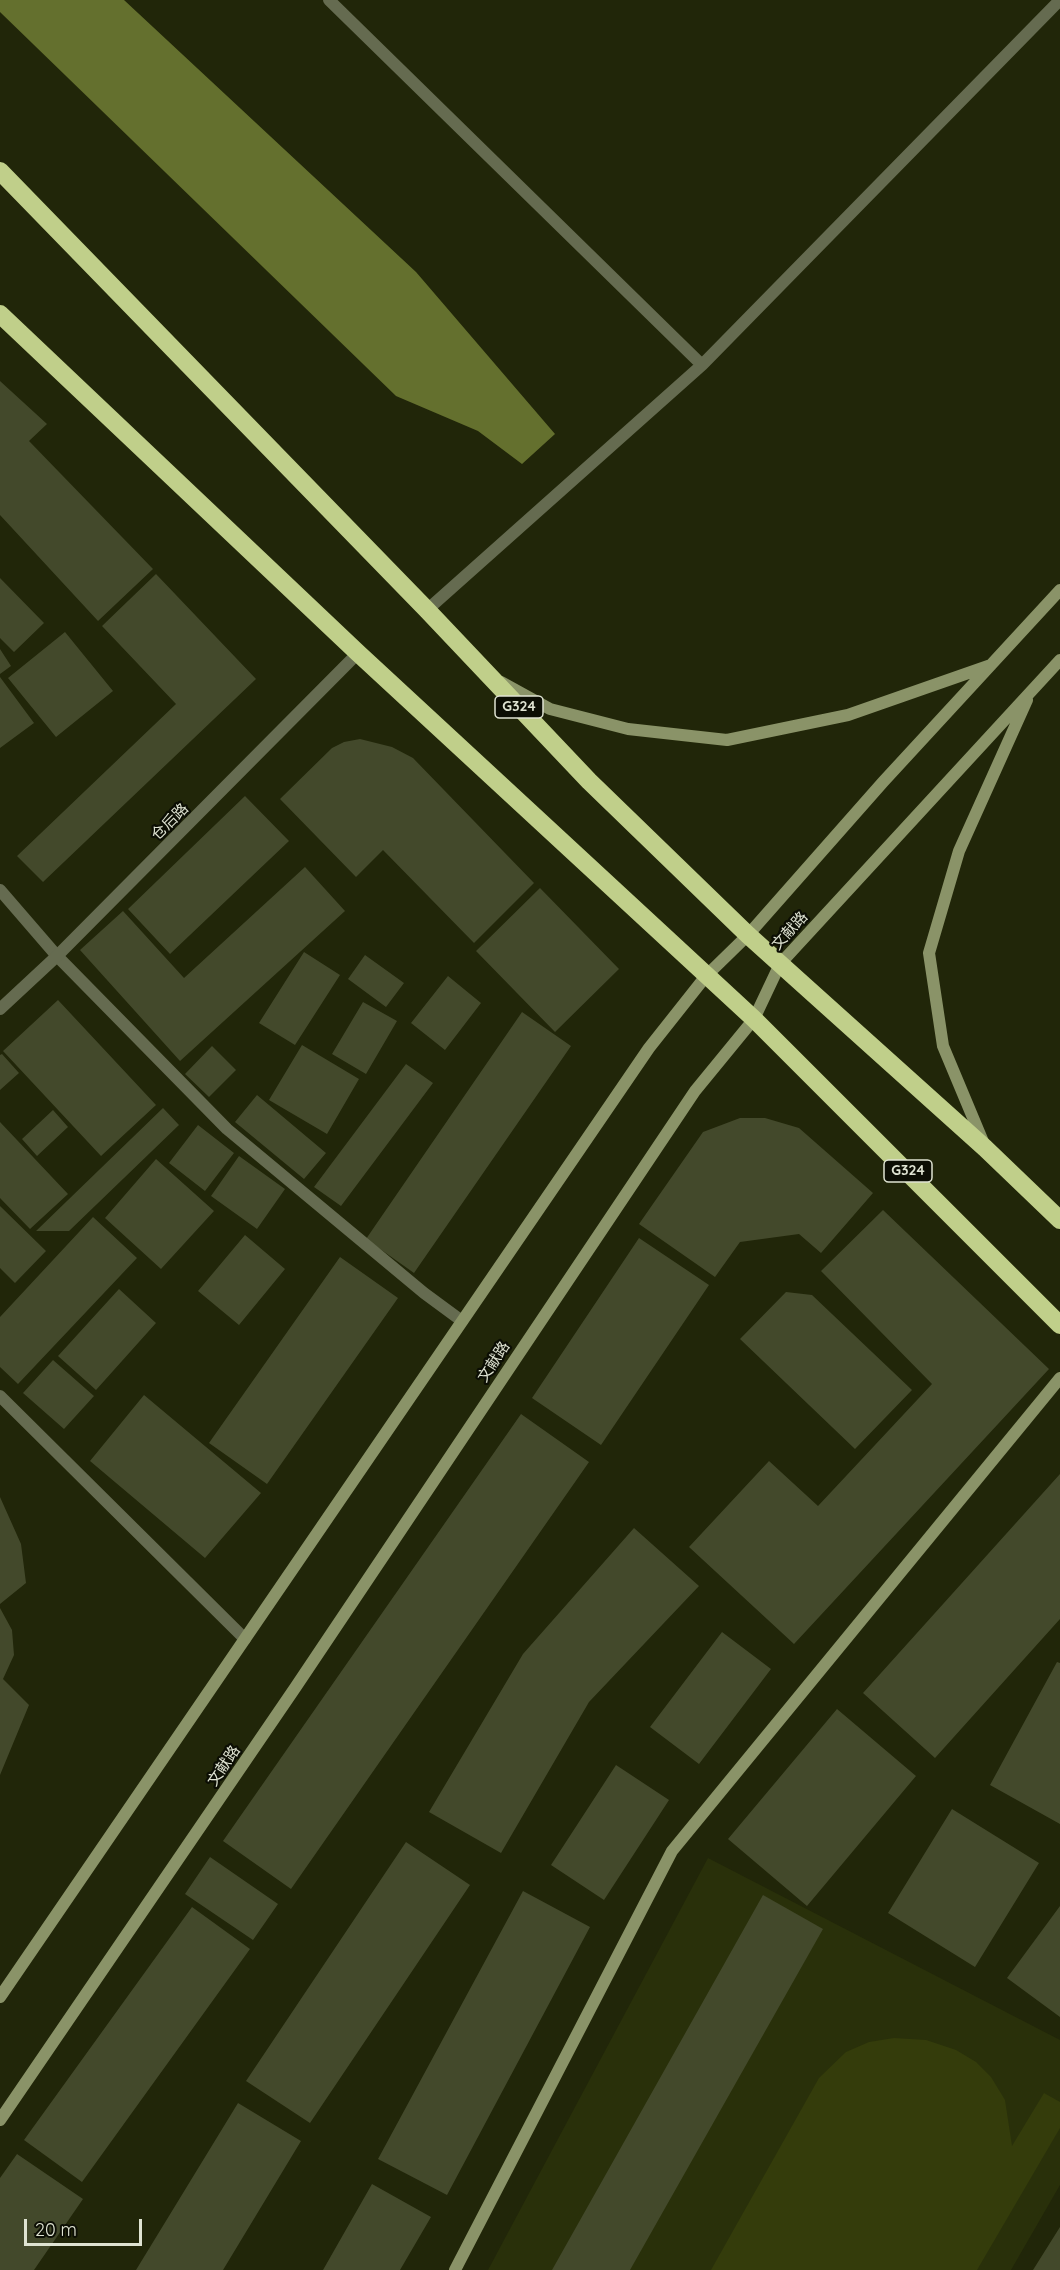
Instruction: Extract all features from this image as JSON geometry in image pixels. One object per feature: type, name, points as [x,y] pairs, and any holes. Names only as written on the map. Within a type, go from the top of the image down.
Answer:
[{"type":"highway","name":"G324","points":[[0,171],[428,610],[589,781],[748,935],[985,1148],[1060,1220]]},
{"type":"highway","name":"G324","points":[[0,314],[358,653],[754,1019],[1060,1325]]},
{"type":"main road","name":"文献路","points":[[0,1997],[649,1048],[706,976],[748,935],[1060,590]]},
{"type":"main road","name":"文献路","points":[[0,2120],[295,1688],[695,1091],[754,1019],[780,964],[1060,660]]},
{"type":"main road","points":[[489,675],[550,709],[628,729],[727,740],[848,715],[992,664]]},
{"type":"main road","points":[[985,1148],[943,1046],[929,953],[960,850],[1032,690]]},
{"type":"main road","points":[[455,2270],[672,1851],[1060,1378]]},
{"type":"street","points":[[329,0],[702,365]]},
{"type":"street","points":[[428,610],[702,365],[1060,0]]},
{"type":"street","name":"仓后路","points":[[0,1010],[57,956],[358,653]]},
{"type":"street","points":[[0,890],[57,956],[227,1129],[424,1293],[462,1321]]},
{"type":"street","points":[[0,1396],[245,1639]]},
{"type":"shaded area","points":[[0,0],[124,0],[416,272],[555,434],[522,464],[478,431],[396,396],[0,12]]},
{"type":"shaded area","points":[[708,1858],[1060,2040],[1060,2185],[1011,2270],[488,2270]]},
{"type":"shaded area","points":[[894,2038],[926,2040],[956,2050],[976,2062],[991,2077],[1005,2100],[1012,2146],[1044,2093],[1060,2102],[1060,2128],[977,2270],[711,2270],[819,2078],[846,2052],[869,2042]]},
{"type":"building","points":[[0,381],[47,424],[29,441],[153,569],[98,621],[0,515]]},
{"type":"building","points":[[156,574],[256,679],[43,882],[17,856],[176,704],[102,626]]},
{"type":"building","points":[[0,578],[44,623],[14,652],[0,638]]},
{"type":"building","points":[[65,632],[113,691],[56,737],[8,678]]},
{"type":"building","points":[[0,649],[11,666],[0,674]]},
{"type":"building","points":[[0,677],[34,723],[0,748]]},
{"type":"building","points":[[360,739],[392,747],[413,758],[534,883],[474,943],[383,850],[356,877],[280,799],[332,748],[344,742]]},
{"type":"building","points":[[245,796],[289,841],[170,954],[128,909]]},
{"type":"building","points":[[305,867],[345,911],[180,1061],[80,950],[123,911],[184,978]]},
{"type":"building","points":[[540,888],[619,969],[555,1032],[476,951]]},
{"type":"building","points":[[304,952],[340,975],[295,1045],[259,1023]]},
{"type":"building","points":[[365,955],[404,983],[386,1007],[348,979]]},
{"type":"building","points":[[448,976],[481,1003],[445,1050],[411,1023]]},
{"type":"building","points":[[58,1000],[156,1105],[101,1156],[3,1051]]},
{"type":"building","points":[[363,1002],[397,1021],[366,1074],[332,1054]]},
{"type":"building","points":[[522,1012],[571,1046],[414,1273],[366,1239]]},
{"type":"building","points":[[302,1045],[359,1079],[327,1134],[269,1100]]},
{"type":"building","points":[[212,1046],[236,1070],[209,1097],[185,1074]]},
{"type":"building","points":[[2,1054],[19,1073],[0,1090],[0,1055]]},
{"type":"building","points":[[406,1064],[433,1083],[341,1206],[314,1187]]},
{"type":"building","points":[[257,1095],[326,1153],[304,1179],[235,1122]]},
{"type":"building","points":[[163,1108],[179,1125],[69,1231],[36,1231]]},
{"type":"building","points":[[53,1110],[68,1127],[37,1156],[22,1139]]},
{"type":"building","points":[[740,1118],[765,1118],[799,1128],[873,1193],[821,1253],[799,1234],[740,1242],[715,1277],[639,1224],[703,1132]]},
{"type":"building","points":[[0,1122],[68,1194],[30,1229],[0,1198]]},
{"type":"building","points":[[198,1125],[234,1153],[205,1191],[169,1163]]},
{"type":"building","points":[[239,1156],[285,1189],[257,1229],[211,1196]]},
{"type":"building","points":[[156,1159],[214,1211],[161,1269],[105,1218]]},
{"type":"building","points":[[0,1206],[46,1251],[15,1283],[0,1268]]},
{"type":"building","points":[[883,1210],[1049,1369],[794,1644],[689,1547],[769,1461],[818,1506],[932,1384],[821,1271]]},
{"type":"building","points":[[93,1217],[137,1258],[18,1384],[0,1367],[0,1317]]},
{"type":"building","points":[[245,1235],[285,1269],[239,1325],[198,1291]]},
{"type":"building","points":[[639,1238],[709,1285],[601,1445],[532,1398]]},
{"type":"building","points":[[340,1257],[398,1298],[267,1484],[209,1443]]},
{"type":"building","points":[[119,1289],[156,1323],[96,1390],[58,1356]]},
{"type":"building","points":[[786,1292],[812,1295],[912,1390],[855,1449],[740,1339]]},
{"type":"building","points":[[53,1360],[94,1396],[64,1429],[23,1393]]},
{"type":"building","points":[[144,1395],[261,1493],[205,1558],[90,1461]]},
{"type":"building","points":[[521,1414],[589,1462],[291,1889],[223,1841]]},
{"type":"building","points":[[1060,1474],[1060,1619],[935,1758],[863,1693]]},
{"type":"building","points":[[0,1497],[21,1544],[26,1583],[0,1604]]},
{"type":"building","points":[[634,1528],[699,1586],[589,1702],[501,1853],[429,1812],[523,1654]]},
{"type":"building","points":[[0,1608],[12,1630],[14,1655],[3,1679],[29,1705],[0,1775]]},
{"type":"building","points":[[722,1632],[771,1669],[699,1764],[650,1727]]},
{"type":"building","points":[[1057,1662],[1060,1663],[1060,1824],[990,1785]]},
{"type":"building","points":[[837,1709],[916,1776],[807,1906],[728,1839]]},
{"type":"building","points":[[616,1765],[669,1800],[604,1900],[551,1865]]},
{"type":"building","points":[[952,1809],[1039,1863],[975,1967],[888,1913]]},
{"type":"building","points":[[406,1842],[470,1885],[310,2123],[246,2081]]},
{"type":"building","points":[[210,1857],[278,1904],[253,1940],[185,1894]]},
{"type":"building","points":[[523,1891],[590,1927],[447,2195],[378,2159]]},
{"type":"building","points":[[763,1895],[823,1929],[630,2270],[552,2270]]},
{"type":"building","points":[[1060,1906],[1060,2017],[1007,1978]]},
{"type":"building","points":[[192,1907],[250,1949],[82,2182],[24,2140]]},
{"type":"building","points":[[238,2103],[301,2141],[223,2270],[136,2270]]},
{"type":"building","points":[[17,2154],[83,2199],[34,2270],[0,2270],[0,2178]]},
{"type":"building","points":[[372,2184],[431,2217],[400,2270],[323,2270]]},
{"type":"building","points":[[1060,2227],[1060,2270],[1033,2270]]}]
